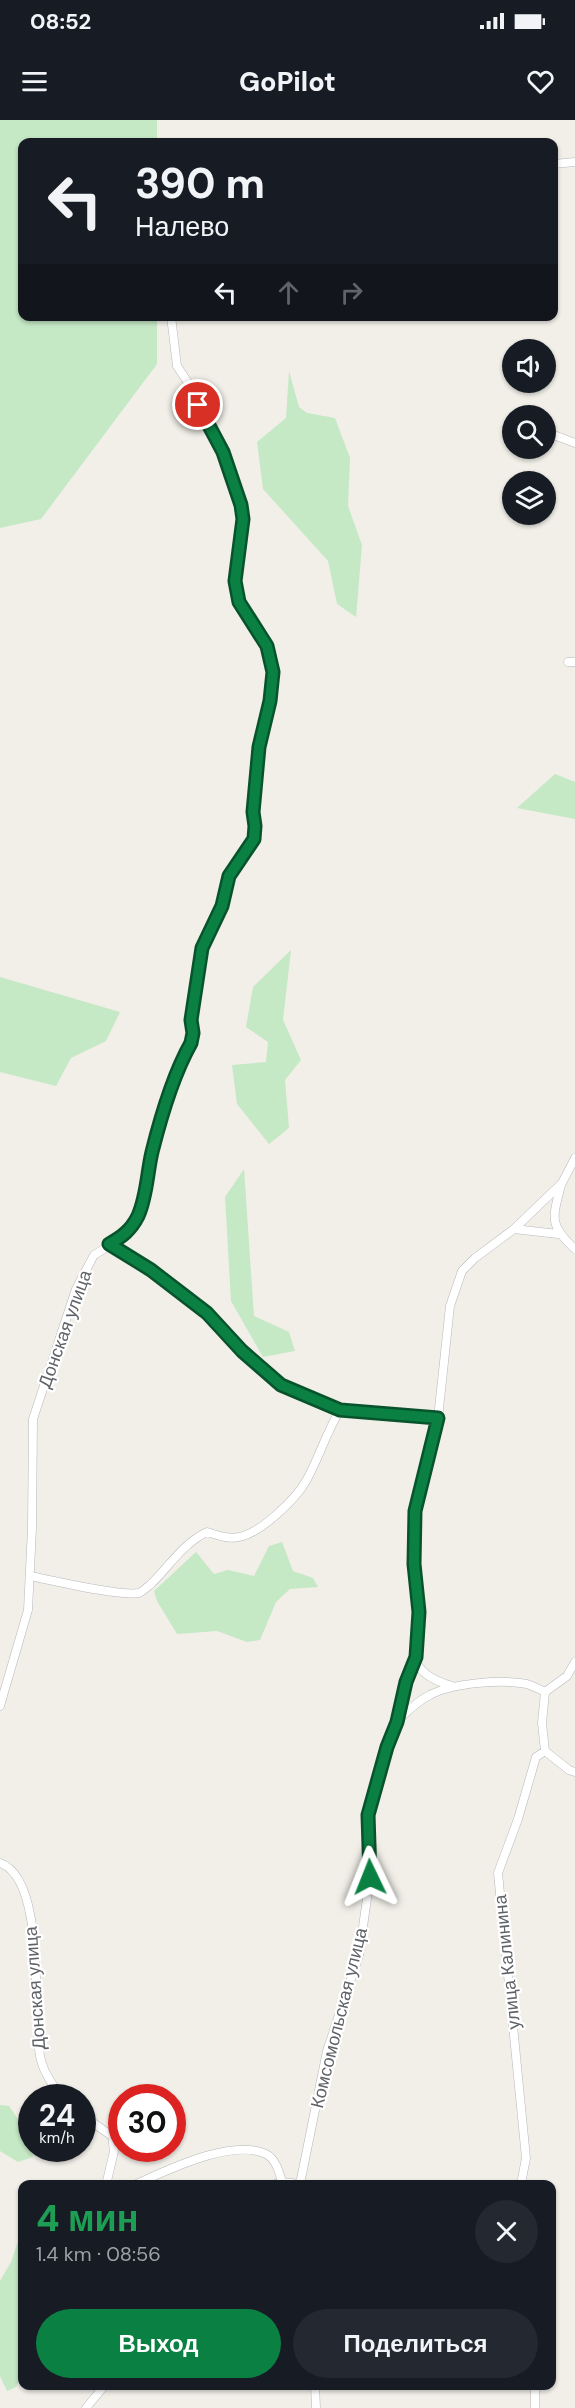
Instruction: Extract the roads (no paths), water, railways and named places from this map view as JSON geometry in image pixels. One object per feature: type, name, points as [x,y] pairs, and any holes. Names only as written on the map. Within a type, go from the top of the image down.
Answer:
[{"type":"street","points":[[558,164],[575,162]]},
{"type":"street","name":"Донская улица","points":[[0,1706],[28,1610],[33,1419],[76,1289],[94,1255],[124,1237],[138,1216],[163,1115],[191,1043],[193,1033],[191,1020],[202,948],[222,906],[229,876],[254,839],[253,812],[259,747],[270,701],[273,672],[267,646],[239,602],[235,581],[243,519],[241,505],[223,452],[191,387],[177,366],[172,321]]},
{"type":"street","points":[[556,436],[575,443]]},
{"type":"street","name":"Комсомольская улица","points":[[301,2180],[327,2051],[359,1955],[370,1877],[368,1815],[387,1747],[397,1722],[406,1682],[416,1657],[419,1612],[414,1564],[415,1511],[438,1418],[450,1306],[462,1271],[475,1258],[514,1230],[562,1183],[575,1158]]},
{"type":"street","points":[[558,1234],[554,1214],[562,1183]]},
{"type":"street","points":[[514,1230],[558,1234],[575,1249]]},
{"type":"street","points":[[109,1244],[151,1270],[207,1313],[242,1351],[281,1385],[340,1410],[438,1418]]},
{"type":"street","points":[[30,1576],[121,1593],[140,1593],[195,1538],[207,1532],[227,1538],[243,1536],[261,1527],[285,1507],[305,1484],[321,1453],[328,1429],[340,1410]]},
{"type":"street","points":[[416,1657],[417,1665],[427,1674],[439,1682],[452,1686]]},
{"type":"street","points":[[575,1662],[567,1676],[545,1692],[542,1723],[546,1751],[569,1770],[575,1772]]},
{"type":"street","points":[[397,1722],[417,1702],[452,1686],[493,1683],[527,1684],[545,1692]]},
{"type":"street","name":"улица Калинина","points":[[522,2180],[526,2158],[498,1873],[519,1820],[536,1757],[546,1751]]},
{"type":"street","name":"Донская улица","points":[[0,1863],[17,1875],[27,1895],[40,2059],[53,2084]]},
{"type":"street","points":[[96,2125],[112,2136],[114,2151],[107,2180]]},
{"type":"street","points":[[147,2180],[224,2152],[246,2150],[267,2155],[278,2167],[279,2180]]},
{"type":"street","points":[[86,2408],[101,2390]]},
{"type":"street","points":[[315,2390],[316,2408]]},
{"type":"street","points":[[534,2408],[535,2390]]}]
